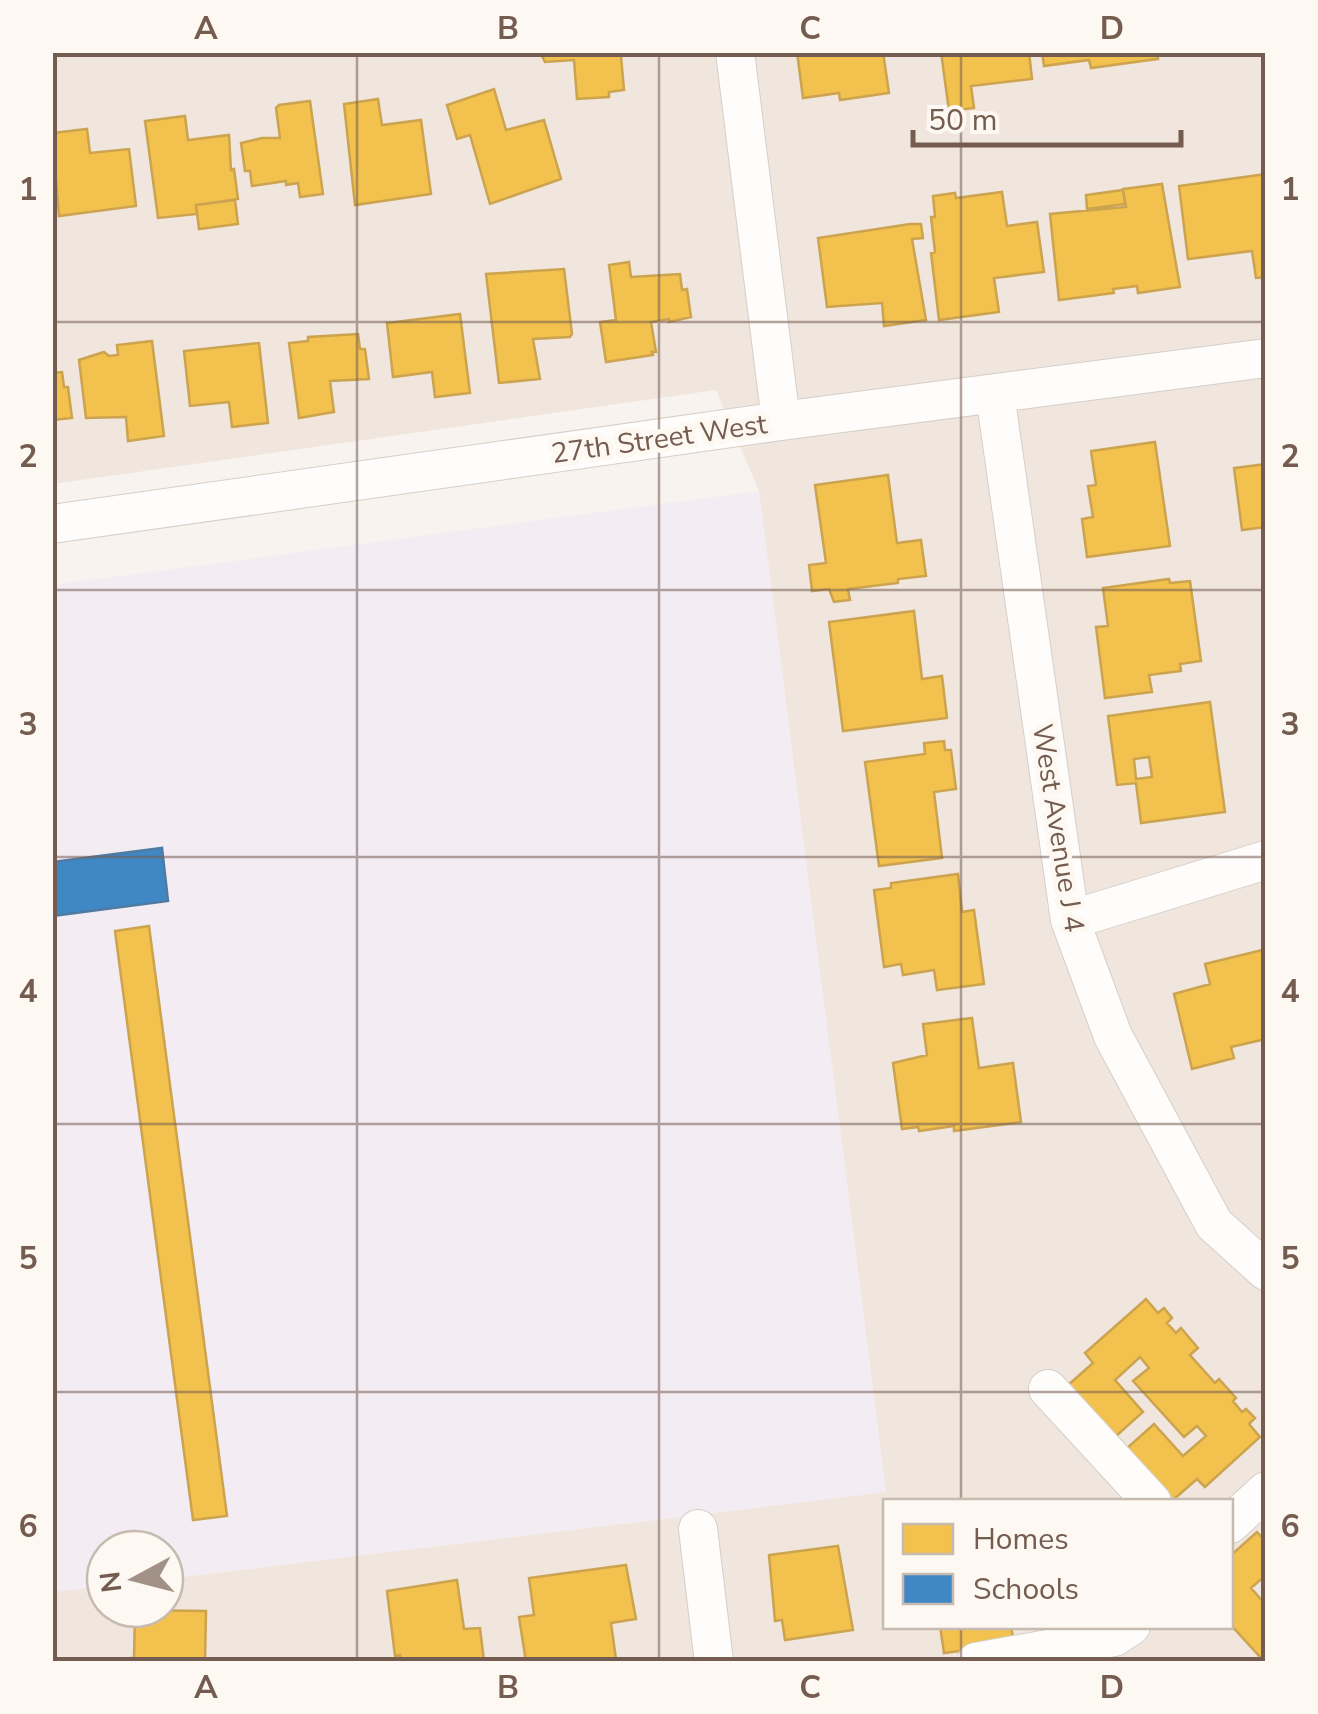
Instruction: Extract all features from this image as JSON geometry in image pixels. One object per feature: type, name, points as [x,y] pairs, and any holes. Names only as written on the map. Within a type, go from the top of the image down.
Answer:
[{"type":"street","points":[[734,52],[781,421]]},
{"type":"street","name":"27th Street West","points":[[52,524],[781,421],[1266,358]]},
{"type":"street","name":"West Avenue J 4","points":[[995,394],[1070,920],[1113,1036],[1214,1224],[1266,1271]]},
{"type":"street","points":[[1070,920],[1266,860]]},
{"type":"street","points":[[1048,1389],[1149,1499]]},
{"type":"street","points":[[1233,1521],[1266,1490]]},
{"type":"street","points":[[698,1529],[714,1662]]},
{"type":"street","points":[[976,1662],[1114,1637],[1127,1629]]},
{"type":"shaded area","points":[[53,53],[1265,53],[1265,1661],[53,1661],[52,1592],[85,1588],[85,1629],[185,1629],[185,1577],[886,1492],[759,491],[716,390],[53,484]]},
{"type":"shaded area","points":[[759,491],[886,1492],[185,1577],[185,1529],[85,1529],[85,1588],[53,1592],[52,585]]},
{"type":"building: Homes","points":[[540,52],[624,52],[624,90],[609,92],[609,97],[577,99],[574,60],[545,62]]},
{"type":"building: Homes","points":[[797,52],[883,52],[889,93],[840,100],[839,93],[803,98]]},
{"type":"building: Homes","points":[[941,52],[1029,52],[1032,79],[971,86],[974,108],[949,111]]},
{"type":"building: Homes","points":[[1042,52],[1157,52],[1158,59],[1091,68],[1089,60],[1044,66]]},
{"type":"building: Homes","points":[[494,89],[506,130],[544,120],[561,179],[490,204],[470,135],[457,139],[447,105]]},
{"type":"building: Homes","points":[[378,99],[382,125],[421,120],[431,194],[355,205],[344,104]]},
{"type":"building: Homes","points":[[310,101],[323,194],[300,197],[298,183],[286,185],[286,181],[252,186],[250,171],[245,171],[241,143],[280,138],[276,108]]},
{"type":"building: Homes","points":[[185,116],[188,140],[229,135],[238,199],[196,205],[197,214],[158,218],[145,121]]},
{"type":"building: Homes","points":[[87,129],[90,153],[129,149],[136,206],[59,216],[52,133]]},
{"type":"building: Homes","points":[[1266,174],[1266,277],[1256,278],[1252,251],[1188,259],[1179,186]]},
{"type":"building: Homes","points":[[1162,184],[1180,287],[1138,293],[1137,286],[1059,300],[1050,214],[1126,207],[1123,189]]},
{"type":"building: Homes","points":[[1123,190],[1125,204],[1087,209],[1086,195]]},
{"type":"building: Homes","points":[[1002,192],[1007,226],[1037,222],[1044,272],[994,278],[999,312],[939,320],[931,253],[935,252],[933,196],[955,193],[956,198]]},
{"type":"building: Homes","points":[[235,200],[238,224],[199,229],[196,205]]},
{"type":"building: Homes","points":[[921,224],[923,238],[912,239],[926,320],[884,326],[882,303],[827,307],[818,238]]},
{"type":"building: Homes","points":[[629,262],[631,277],[680,274],[682,290],[687,289],[691,317],[651,322],[656,352],[653,355],[606,362],[600,322],[616,320],[609,265]]},
{"type":"building: Homes","points":[[564,269],[572,334],[533,339],[540,379],[499,383],[486,274]]},
{"type":"building: Homes","points":[[460,314],[470,393],[435,397],[432,372],[393,377],[387,323]]},
{"type":"building: Homes","points":[[358,334],[360,349],[365,349],[369,379],[330,381],[334,412],[299,418],[289,343],[308,341],[308,337]]},
{"type":"building: Homes","points":[[152,341],[164,436],[128,441],[126,417],[86,418],[79,360],[104,352],[118,355],[117,345]]},
{"type":"building: Homes","points":[[259,343],[268,423],[232,427],[229,402],[190,406],[184,351]]},
{"type":"building: Homes","points":[[62,372],[72,418],[52,420],[52,373]]},
{"type":"building: Homes","points":[[1155,442],[1170,546],[1087,557],[1082,519],[1093,517],[1088,486],[1096,485],[1091,451]]},
{"type":"building: Homes","points":[[1266,464],[1266,527],[1242,530],[1234,468]]},
{"type":"building: Homes","points":[[888,475],[897,543],[921,540],[926,576],[848,589],[850,600],[834,602],[829,589],[812,591],[809,565],[826,563],[815,485]]},
{"type":"building: Homes","points":[[1169,579],[1170,583],[1190,581],[1201,661],[1180,664],[1181,671],[1149,675],[1152,692],[1105,698],[1096,627],[1108,626],[1103,588]]},
{"type":"building: Homes","points":[[914,611],[922,679],[942,676],[947,718],[843,731],[829,622]]},
{"type":"building: Homes","points":[[1210,702],[1225,812],[1141,823],[1136,783],[1117,785],[1108,716]],"holes":[[[1149,757],[1152,777],[1136,779],[1134,759]]]},
{"type":"building: Homes","points":[[944,741],[945,750],[951,750],[956,789],[934,792],[942,858],[879,866],[865,762],[925,754],[924,743]]},
{"type":"building: Homes","points":[[958,874],[962,912],[974,910],[984,984],[937,990],[934,970],[903,975],[901,964],[884,967],[874,890],[891,888],[891,883]]},
{"type":"building: Homes","points":[[149,926],[227,1516],[193,1520],[115,931]]},
{"type":"building: Homes","points":[[1266,949],[1266,1039],[1231,1047],[1234,1058],[1192,1069],[1174,994],[1210,984],[1205,964]]},
{"type":"building: Homes","points":[[972,1018],[979,1068],[1013,1063],[1021,1122],[954,1131],[954,1126],[902,1129],[893,1063],[927,1055],[923,1024]]},
{"type":"building: Homes","points":[[1146,1299],[1158,1313],[1164,1308],[1172,1318],[1167,1323],[1176,1333],[1181,1328],[1198,1348],[1190,1355],[1215,1383],[1219,1379],[1236,1398],[1233,1401],[1242,1412],[1246,1409],[1255,1418],[1249,1424],[1260,1437],[1205,1487],[1197,1479],[1170,1499],[1126,1449],[1154,1424],[1183,1456],[1206,1436],[1197,1426],[1184,1437],[1133,1381],[1149,1368],[1140,1357],[1115,1380],[1143,1412],[1115,1437],[1068,1385],[1093,1363],[1085,1353]]},
{"type":"building: Homes","points":[[1257,1532],[1266,1542],[1266,1575],[1251,1588],[1266,1605],[1266,1656],[1262,1659],[1233,1627],[1233,1553]]},
{"type":"building: Homes","points":[[838,1546],[853,1630],[785,1640],[782,1620],[775,1621],[769,1555]]},
{"type":"building: Homes","points":[[626,1565],[636,1619],[611,1623],[616,1659],[526,1662],[519,1617],[534,1615],[529,1578]]},
{"type":"building: Homes","points":[[457,1580],[464,1629],[480,1628],[484,1661],[401,1662],[400,1655],[395,1656],[387,1591]]},
{"type":"building: Homes","points":[[185,1611],[206,1611],[205,1662],[131,1662],[135,1629],[185,1629]]},
{"type":"building: Homes","points":[[940,1629],[1012,1629],[1014,1644],[944,1653]]},
{"type":"building: Schools","points":[[162,848],[168,901],[52,916],[52,862]]}]
